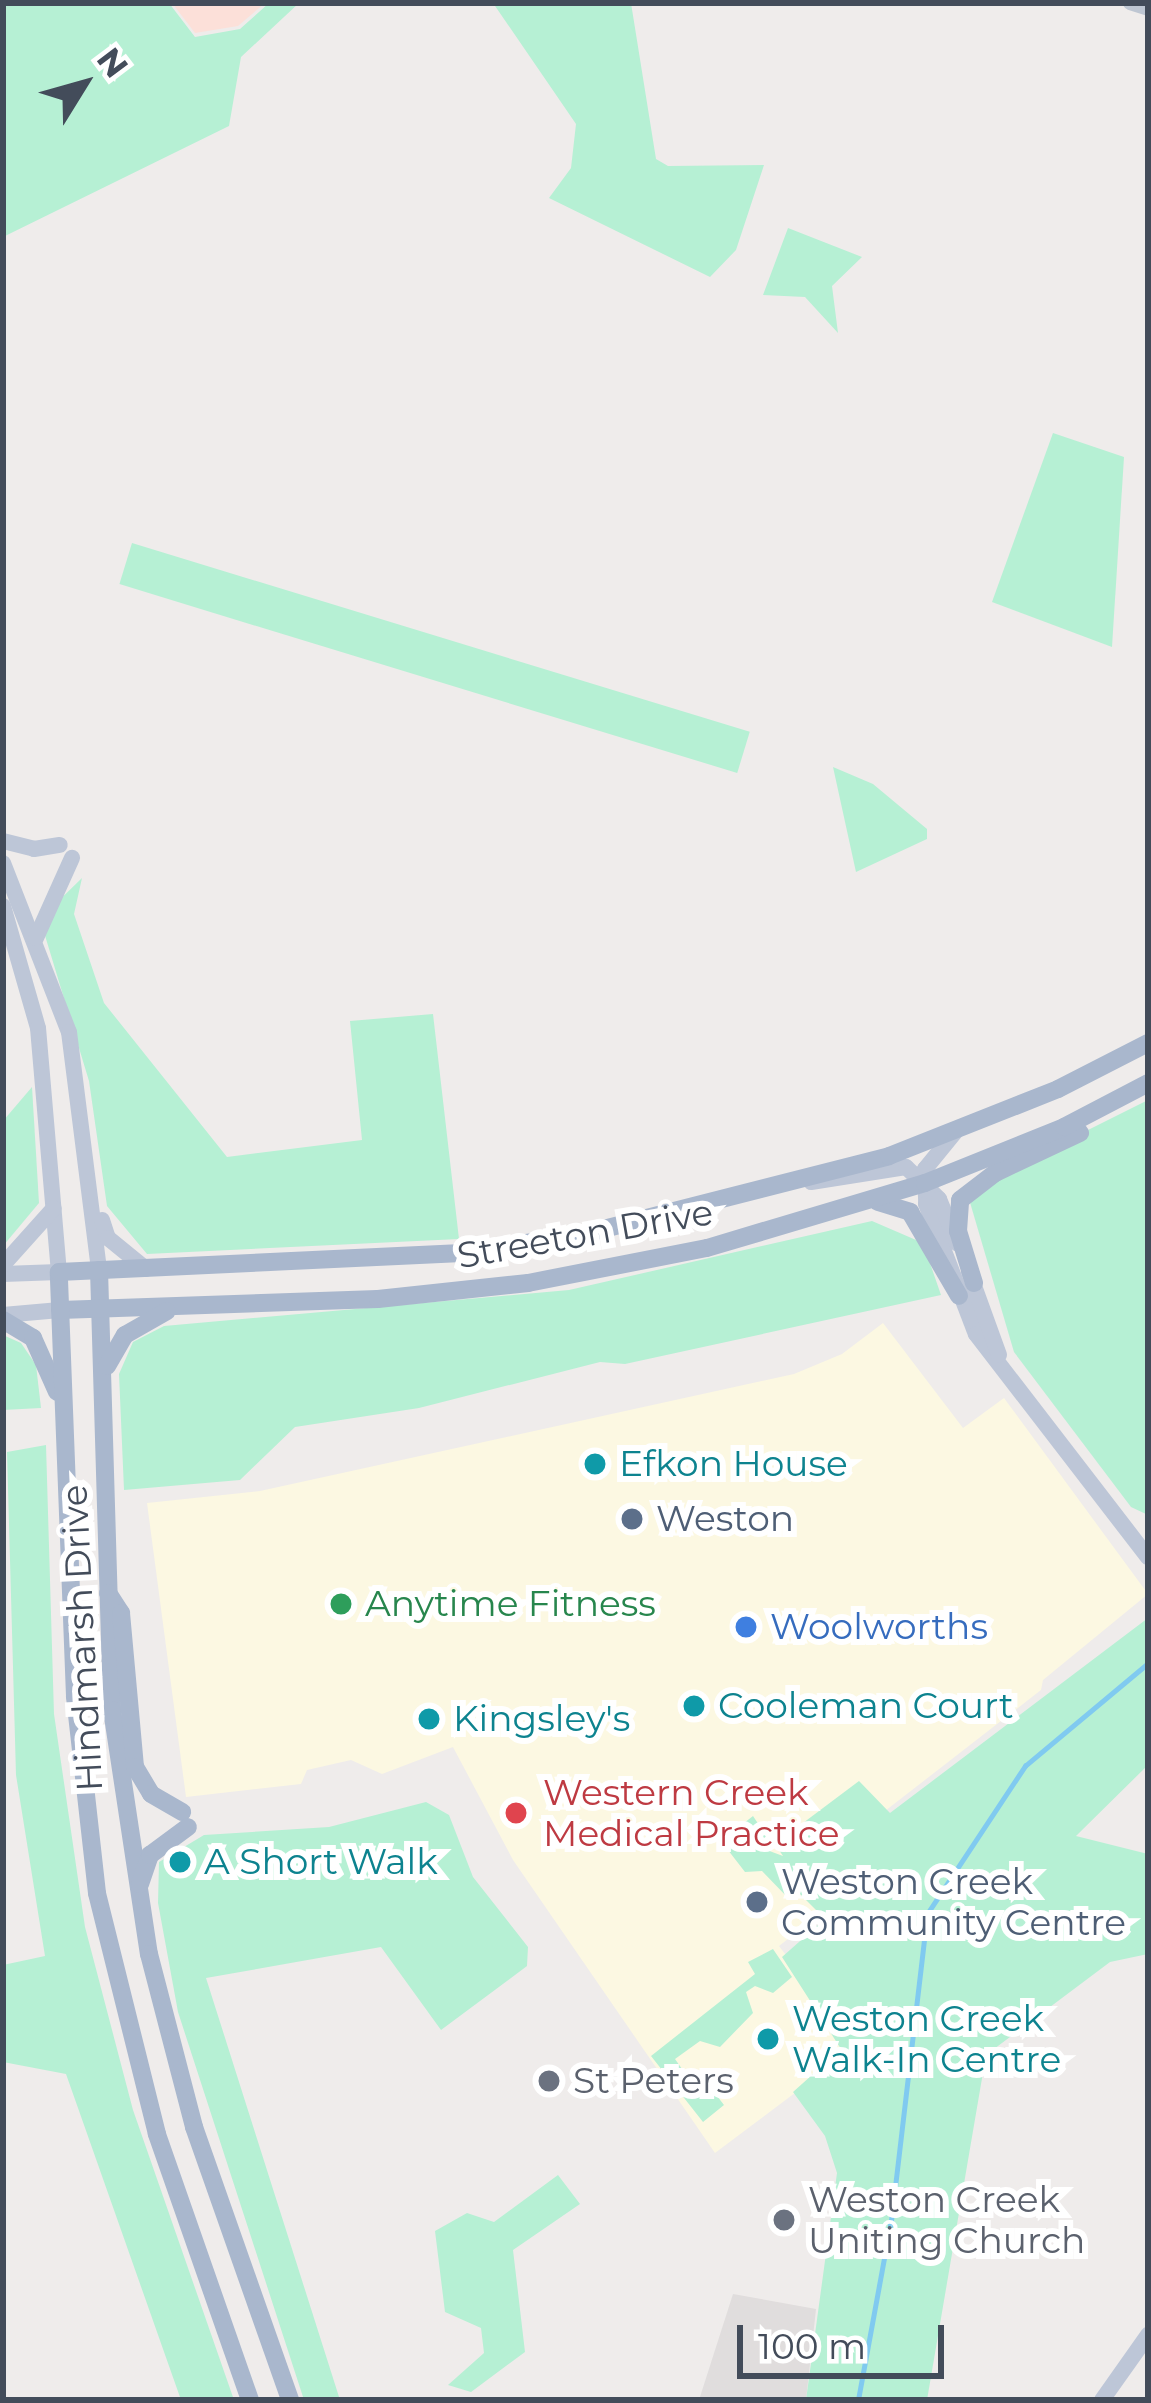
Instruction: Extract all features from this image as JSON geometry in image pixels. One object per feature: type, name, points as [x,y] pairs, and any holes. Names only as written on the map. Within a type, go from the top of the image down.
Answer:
[{"type":"main road","points":[[3,841],[66,851],[36,938]]},
{"type":"main road","name":"Hindmarsh Drive","points":[[3,863],[69,1032],[95,1202],[112,1710],[139,1894],[194,2127],[290,2400]]},
{"type":"main road","name":"Hindmarsh Drive","points":[[3,906],[35,1012],[56,1204],[75,1696],[98,1893],[157,2134],[250,2400]]},
{"type":"main road","name":"Streeton Drive","points":[[3,1274],[457,1253],[580,1235],[811,1182],[956,1131],[1148,1043]]},
{"type":"main road","name":"Streeton Drive","points":[[3,1317],[528,1283],[707,1248],[925,1183],[1110,1105],[1148,1083]]},
{"type":"main road","points":[[966,1289],[958,1231],[960,1200],[995,1173],[1082,1132],[1110,1105]]},
{"type":"main road","points":[[925,1183],[932,1156],[956,1131]]},
{"type":"main road","points":[[811,1182],[841,1183],[886,1166],[906,1167],[925,1183],[1004,1371],[1148,1557]]},
{"type":"main road","points":[[95,1202],[108,1238],[146,1269]]},
{"type":"main road","points":[[870,1202],[910,1212],[966,1289]]},
{"type":"main road","points":[[3,1265],[41,1231],[56,1204]]},
{"type":"main road","points":[[103,1379],[113,1346],[177,1306]]},
{"type":"main road","points":[[3,1317],[43,1351],[64,1414]]},
{"type":"main road","points":[[106,1589],[121,1613],[135,1767],[151,1794],[185,1819],[147,1858],[139,1894]]},
{"type":"main road","points":[[1102,2400],[1146,2340]]},
{"type":"street","points":[[1130,3],[1148,9]]},
{"type":"shaded area","points":[[172,3],[265,3],[238,26],[195,33]]},
{"type":"shaded area","name":"Cooleman Court","points":[[883,1323],[963,1428],[1004,1398],[1148,1594],[1043,1680],[1041,1690],[796,1880],[820,1914],[779,1946],[856,2047],[715,2153],[513,1860],[453,1747],[382,1774],[351,1760],[307,1770],[301,1784],[186,1797],[147,1503],[260,1491],[794,1374],[842,1354]]},
{"type":"shaded area","points":[[733,2294],[816,2309],[806,2400],[699,2400]]},
{"type":"green space","points":[[3,3],[169,3],[195,37],[240,29],[269,3],[299,3],[241,57],[229,126],[3,237]]},
{"type":"green space","points":[[493,3],[631,3],[656,159],[668,166],[764,165],[736,250],[710,277],[549,198],[571,168],[576,124]]},
{"type":"green space","points":[[788,228],[862,257],[832,286],[838,333],[805,297],[763,295]]},
{"type":"green space","points":[[1053,433],[1124,457],[1112,647],[992,602]]},
{"type":"green space","points":[[132,543],[750,732],[737,773],[119,584]]},
{"type":"green space","points":[[833,767],[873,784],[927,829],[927,839],[856,872]]},
{"type":"green space","points":[[82,878],[74,914],[104,1003],[227,1157],[362,1140],[350,1021],[433,1014],[459,1239],[147,1254],[107,1206],[89,1081],[40,919]]},
{"type":"green space","points":[[32,1087],[39,1203],[3,1246],[3,1121]]},
{"type":"green space","points":[[1148,1100],[1148,1515],[1131,1507],[1014,1352],[969,1199],[1000,1174]]},
{"type":"green space","points":[[872,1221],[923,1243],[941,1295],[625,1364],[600,1362],[419,1408],[295,1427],[240,1480],[124,1490],[119,1374],[133,1342],[164,1326],[569,1290]]},
{"type":"green space","points":[[3,1335],[21,1343],[36,1365],[41,1408],[3,1410]]},
{"type":"green space","points":[[46,1445],[54,1714],[85,1927],[133,2110],[234,2400],[181,2400],[66,2074],[3,2062],[3,1965],[45,1956],[16,1775],[7,1452]]},
{"type":"green space","points":[[1148,1618],[1148,1765],[1076,1836],[1148,1854],[1148,1954],[1110,1962],[986,2055],[927,2400],[806,2400],[837,2173],[825,2136],[793,2092],[841,2049],[782,1957],[825,1919],[800,1894],[790,1900],[762,1871],[745,1872],[721,1841],[753,1816],[771,1843],[764,1849],[783,1856],[775,1844],[859,1781],[890,1813]]},
{"type":"green space","points":[[426,1802],[449,1815],[473,1877],[528,1947],[527,1966],[441,2030],[381,1947],[206,1978],[340,2400],[304,2400],[178,2012],[158,1903],[159,1862],[204,1835],[329,1827]]},
{"type":"green space","points":[[773,1949],[792,1977],[773,1993],[755,1986],[746,1992],[753,2013],[720,2047],[700,2041],[675,2059],[703,2099],[714,2092],[724,2105],[703,2122],[651,2056],[755,1974],[748,1962]]},
{"type":"green space","points":[[558,2175],[580,2204],[513,2250],[525,2352],[471,2392],[448,2385],[484,2353],[481,2328],[445,2312],[435,2231],[467,2213],[494,2222]]},
{"type":"waterway","points":[[858,2400],[891,2221],[927,1914],[1025,1766],[1148,1663]]},
{"type":"place","name":"Efkon House","points":[[595,1464]]},
{"type":"place","name":"Weston","points":[[632,1519]]},
{"type":"place","name":"Anytime Fitness","points":[[341,1604]]},
{"type":"place","name":"Woolworths","points":[[746,1627]]},
{"type":"place","name":"Cooleman Court","points":[[694,1706]]},
{"type":"place","name":"Kingsley's","points":[[429,1719]]},
{"type":"place","name":"Western Creek Medical Practice","points":[[516,1813]]},
{"type":"place","name":"A Short Walk","points":[[180,1862]]},
{"type":"place","name":"Weston Creek Community Centre","points":[[757,1902]]},
{"type":"place","name":"Weston Creek Walk-In Centre","points":[[768,2039]]},
{"type":"place","name":"St Peters","points":[[549,2081]]},
{"type":"place","name":"Weston Creek Uniting Church","points":[[784,2220]]}]
